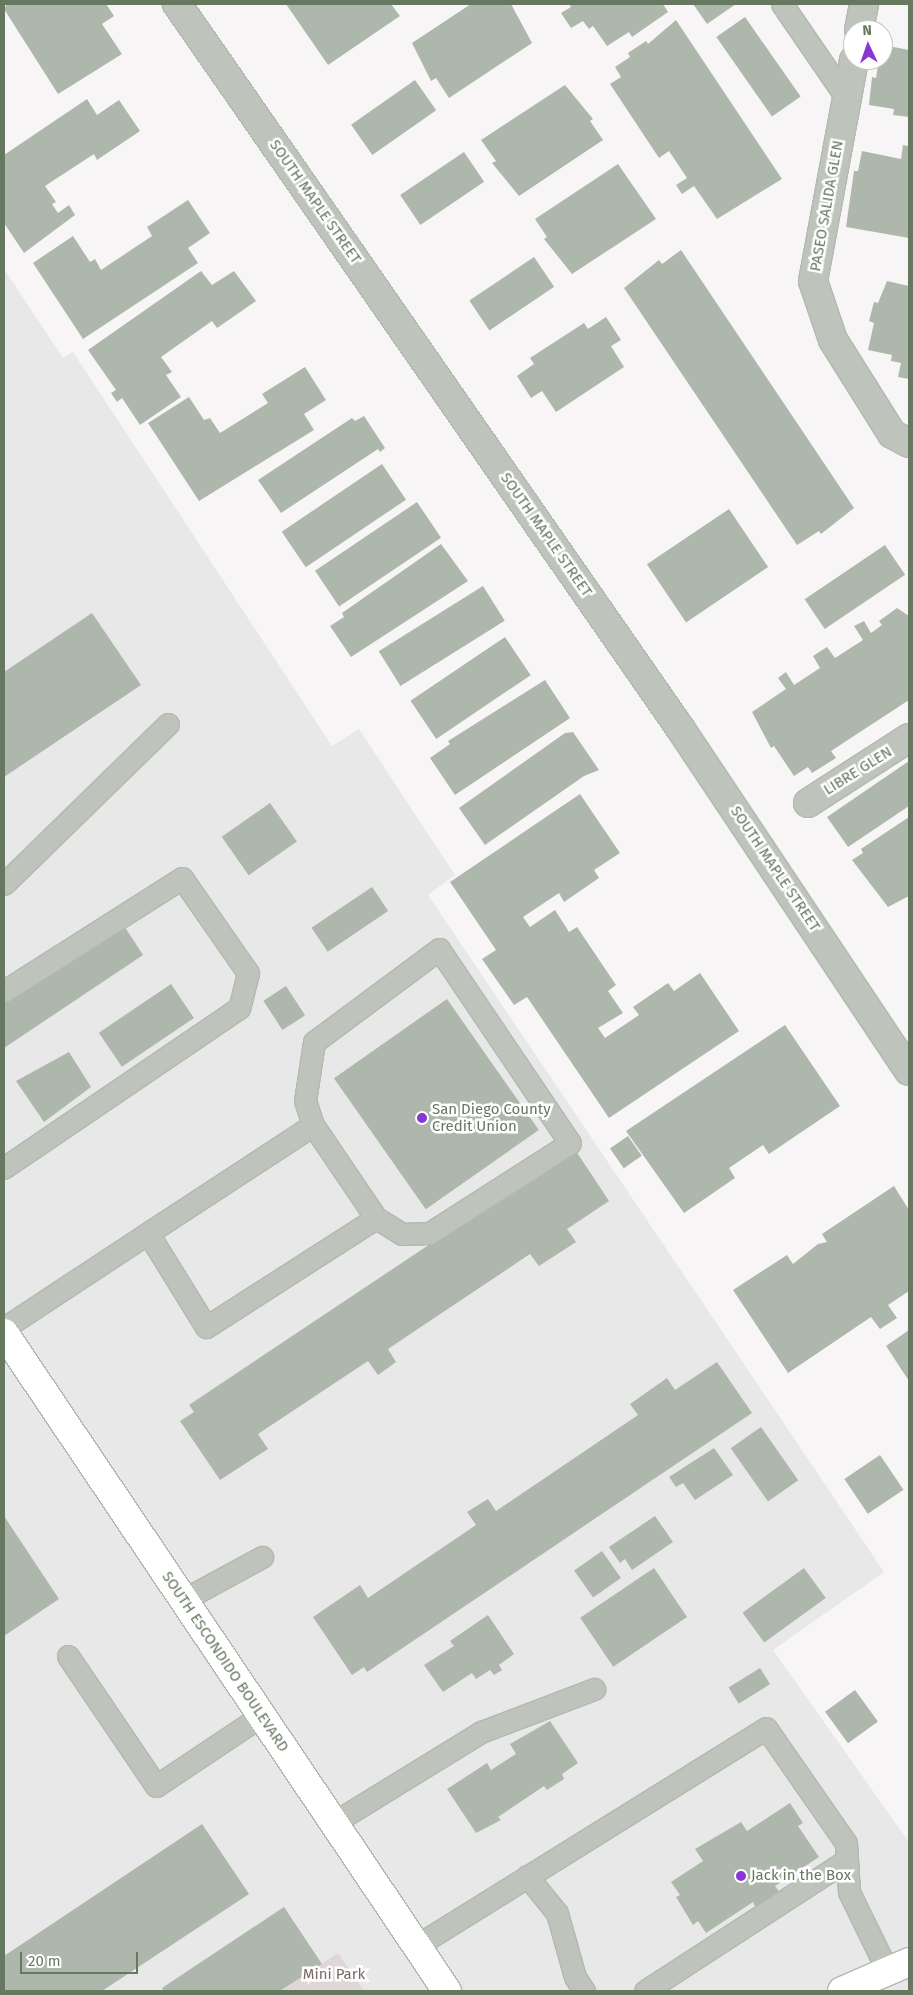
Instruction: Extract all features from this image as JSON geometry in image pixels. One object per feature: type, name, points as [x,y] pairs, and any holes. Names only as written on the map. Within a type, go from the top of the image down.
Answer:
[{"type":"main road","name":"SOUTH ESCONDIDO BOULEVARD","points":[[4,1333],[447,1991]]},
{"type":"main road","points":[[842,1991],[898,1966]]},
{"type":"street","name":"SOUTH MAPLE STREET","points":[[177,4],[680,728],[909,1071]]},
{"type":"street","points":[[861,20],[864,4]]},
{"type":"street","name":"PASEO SALIDA GLEN","points":[[852,70],[813,281],[833,340],[892,434],[909,443]]},
{"type":"street","name":"LIBRE GLEN","points":[[808,803],[909,738]]},
{"type":"lane","points":[[782,4],[847,99]]},
{"type":"lane","points":[[4,884],[168,724]]},
{"type":"lane","points":[[4,992],[182,878],[248,973],[239,1008],[4,1168]]},
{"type":"lane","points":[[438,949],[570,1143],[429,1234],[402,1234],[376,1218],[313,1125],[305,1101],[314,1042],[438,949]]},
{"type":"lane","points":[[4,1328],[313,1125]]},
{"type":"lane","points":[[148,1233],[206,1327],[376,1218]]},
{"type":"lane","points":[[183,1600],[262,1557]]},
{"type":"lane","points":[[68,1656],[156,1786],[261,1716]]},
{"type":"lane","points":[[333,1823],[481,1732],[594,1689]]},
{"type":"lane","points":[[416,1946],[766,1728],[846,1843],[849,1892],[898,1966]]},
{"type":"lane","points":[[645,1991],[847,1860]]},
{"type":"lane","points":[[527,1876],[557,1913],[575,1977],[584,1991]]},
{"type":"shaded area","points":[[4,269],[63,358],[73,352],[332,746],[359,729],[455,875],[428,895],[884,1572],[773,1650],[909,1842],[909,1991],[4,1991]]},
{"type":"green space","name":"Mini Park","points":[[338,1953],[364,1991],[281,1991]]},
{"type":"building","points":[[7,4],[106,4],[114,16],[102,24],[122,54],[58,94],[4,9]]},
{"type":"building","points":[[286,4],[391,4],[400,16],[328,65]]},
{"type":"building","points":[[471,4],[511,4],[532,43],[449,98],[436,78],[431,81],[412,43]]},
{"type":"building","points":[[569,4],[663,4],[668,12],[632,37],[629,32],[607,46],[593,26],[589,29],[583,21],[571,28],[561,13],[571,7]]},
{"type":"building","points":[[693,4],[736,4],[707,24]]},
{"type":"building","points":[[745,17],[801,96],[772,117],[716,37]]},
{"type":"building","points":[[676,20],[782,179],[717,219],[694,186],[682,194],[676,185],[687,178],[669,151],[659,158],[610,84],[621,77],[615,67],[630,57],[628,53],[646,41],[648,44]]},
{"type":"building","points":[[893,47],[909,50],[909,117],[893,115],[894,109],[869,105],[872,77],[876,78],[877,70],[893,70]]},
{"type":"building","points":[[415,80],[436,110],[372,155],[351,125]]},
{"type":"building","points":[[565,85],[593,119],[590,121],[603,140],[519,196],[492,163],[496,161],[481,140]]},
{"type":"building","points":[[87,99],[97,115],[119,100],[140,131],[97,160],[94,154],[45,186],[56,202],[52,204],[58,213],[69,205],[75,215],[24,253],[4,223],[4,155]]},
{"type":"building","points":[[903,145],[909,146],[909,238],[846,227],[854,171],[858,171],[862,151],[901,159]]},
{"type":"building","points":[[464,152],[484,182],[420,225],[400,195]]},
{"type":"building","points":[[618,164],[656,219],[572,274],[544,239],[547,237],[535,219]]},
{"type":"building","points":[[188,200],[210,233],[188,248],[198,263],[83,339],[33,263],[73,236],[90,262],[95,259],[101,270],[152,236],[147,227]]},
{"type":"building","points":[[681,250],[854,508],[821,534],[819,531],[797,545],[624,288],[659,260],[662,264]]},
{"type":"building","points":[[534,257],[554,287],[489,330],[469,301]]},
{"type":"building","points":[[201,271],[212,285],[234,271],[256,301],[217,328],[212,321],[161,357],[172,372],[166,375],[181,397],[140,425],[122,398],[117,402],[111,393],[116,390],[88,350]]},
{"type":"building","points":[[887,281],[909,286],[909,379],[898,377],[901,363],[891,361],[892,355],[868,350],[874,323],[869,321],[874,302],[878,303]]},
{"type":"building","points":[[606,317],[621,340],[611,346],[624,367],[556,412],[542,391],[531,398],[517,376],[534,364],[530,358],[584,323],[588,329]]},
{"type":"building","points":[[305,367],[326,400],[304,414],[314,430],[199,501],[148,423],[189,397],[204,420],[210,418],[220,433],[268,403],[262,394]]},
{"type":"building","points":[[364,416],[385,448],[380,452],[378,449],[281,513],[258,480],[352,418],[355,421]]},
{"type":"building","points":[[382,464],[406,500],[306,567],[282,532]]},
{"type":"building","points":[[417,502],[441,538],[339,606],[315,571]]},
{"type":"building","points":[[729,509],[768,567],[686,622],[647,564]]},
{"type":"building","points":[[441,544],[468,581],[351,657],[330,626],[344,617],[342,613]]},
{"type":"building","points":[[885,545],[905,575],[825,629],[805,599]]},
{"type":"building","points":[[483,586],[505,621],[400,686],[379,651]]},
{"type":"building","points":[[897,608],[909,616],[909,700],[831,751],[836,758],[812,773],[808,767],[794,776],[774,746],[771,748],[752,712],[786,689],[778,678],[786,672],[794,685],[820,668],[813,656],[827,647],[835,658],[863,640],[854,626],[864,621],[871,633],[882,625],[879,621]]},
{"type":"building","points":[[92,613],[141,685],[4,777],[4,672]]},
{"type":"building","points":[[505,637],[531,675],[436,739],[410,701]]},
{"type":"building","points":[[545,680],[570,718],[455,795],[430,758],[450,744],[448,741]]},
{"type":"building","points":[[573,732],[599,770],[584,776],[485,845],[459,808],[565,733]]},
{"type":"building","points":[[909,761],[909,806],[848,847],[827,817]]},
{"type":"building","points":[[580,794],[620,853],[594,870],[599,878],[564,902],[559,893],[523,917],[530,927],[555,910],[569,932],[577,927],[616,985],[608,991],[623,1013],[598,1028],[605,1038],[639,1015],[633,1007],[668,983],[674,991],[700,973],[739,1031],[609,1118],[527,997],[514,1005],[482,959],[496,950],[450,882]]},
{"type":"building","points":[[270,803],[297,842],[249,875],[222,837]]},
{"type":"building","points":[[909,817],[909,896],[888,907],[852,860],[863,853],[861,849]]},
{"type":"building","points":[[372,887],[388,911],[328,952],[311,928]]},
{"type":"building","points":[[121,921],[143,955],[4,1048],[4,999]]},
{"type":"building","points":[[171,984],[194,1018],[122,1067],[99,1033]]},
{"type":"building","points":[[286,986],[305,1015],[282,1030],[263,1001]]},
{"type":"building","points":[[447,999],[539,1130],[426,1209],[334,1078]]},
{"type":"building","points":[[785,1025],[840,1106],[769,1154],[763,1145],[729,1168],[735,1178],[684,1213],[626,1131]]},
{"type":"building","points":[[69,1052],[91,1087],[44,1122],[16,1081]]},
{"type":"building","points":[[628,1136],[642,1156],[624,1168],[610,1149]]},
{"type":"building","points":[[574,1148],[609,1201],[567,1229],[576,1242],[539,1266],[530,1254],[388,1349],[396,1362],[378,1375],[368,1361],[258,1434],[268,1449],[220,1480],[180,1421],[194,1412],[189,1405]]},
{"type":"building","points":[[894,1186],[909,1210],[909,1291],[888,1305],[897,1318],[880,1329],[871,1317],[788,1373],[733,1290],[787,1255],[793,1264],[818,1244],[827,1242],[822,1234]]},
{"type":"building","points":[[909,1330],[909,1381],[886,1346]]},
{"type":"building","points":[[717,1362],[752,1413],[367,1672],[364,1667],[352,1675],[313,1617],[360,1585],[368,1598],[476,1525],[467,1512],[488,1499],[496,1511],[638,1415],[630,1404],[667,1378],[675,1390]]},
{"type":"building","points":[[761,1427],[798,1480],[768,1501],[731,1448]]},
{"type":"building","points":[[714,1448],[733,1475],[695,1500],[683,1483],[676,1487],[669,1477]]},
{"type":"building","points":[[880,1455],[903,1490],[868,1514],[844,1479]]},
{"type":"building","points":[[4,1516],[59,1599],[4,1636]]},
{"type":"building","points":[[655,1516],[673,1542],[632,1570],[625,1559],[620,1563],[609,1547]]},
{"type":"building","points":[[602,1551],[621,1578],[593,1598],[574,1571]]},
{"type":"building","points":[[654,1568],[687,1617],[613,1667],[580,1618]]},
{"type":"building","points":[[804,1568],[826,1598],[764,1643],[743,1613]]},
{"type":"building","points":[[488,1615],[514,1654],[499,1665],[502,1670],[494,1675],[490,1670],[476,1679],[472,1673],[443,1692],[424,1665],[454,1646],[450,1641]]},
{"type":"building","points":[[760,1668],[770,1684],[739,1704],[729,1688]]},
{"type":"building","points":[[855,1690],[878,1722],[848,1743],[825,1712]]},
{"type":"building","points":[[550,1721],[578,1763],[562,1774],[564,1779],[547,1790],[544,1786],[498,1817],[501,1820],[476,1833],[447,1789],[487,1763],[491,1770],[516,1754],[510,1744]]},
{"type":"building","points":[[790,1803],[803,1823],[798,1826],[819,1857],[775,1886],[780,1893],[756,1908],[753,1902],[706,1933],[698,1921],[693,1925],[676,1897],[680,1895],[671,1882],[703,1861],[695,1849],[741,1822],[747,1831]]},
{"type":"building","points":[[202,1824],[249,1894],[102,1991],[4,1991],[4,1956]]},
{"type":"building","points":[[284,1907],[322,1964],[280,1991],[164,1991],[162,1988]]},
{"type":"place","name":"San Diego County Credit Union","points":[[422,1118]]},
{"type":"place","name":"Jack in the Box","points":[[741,1876]]}]
